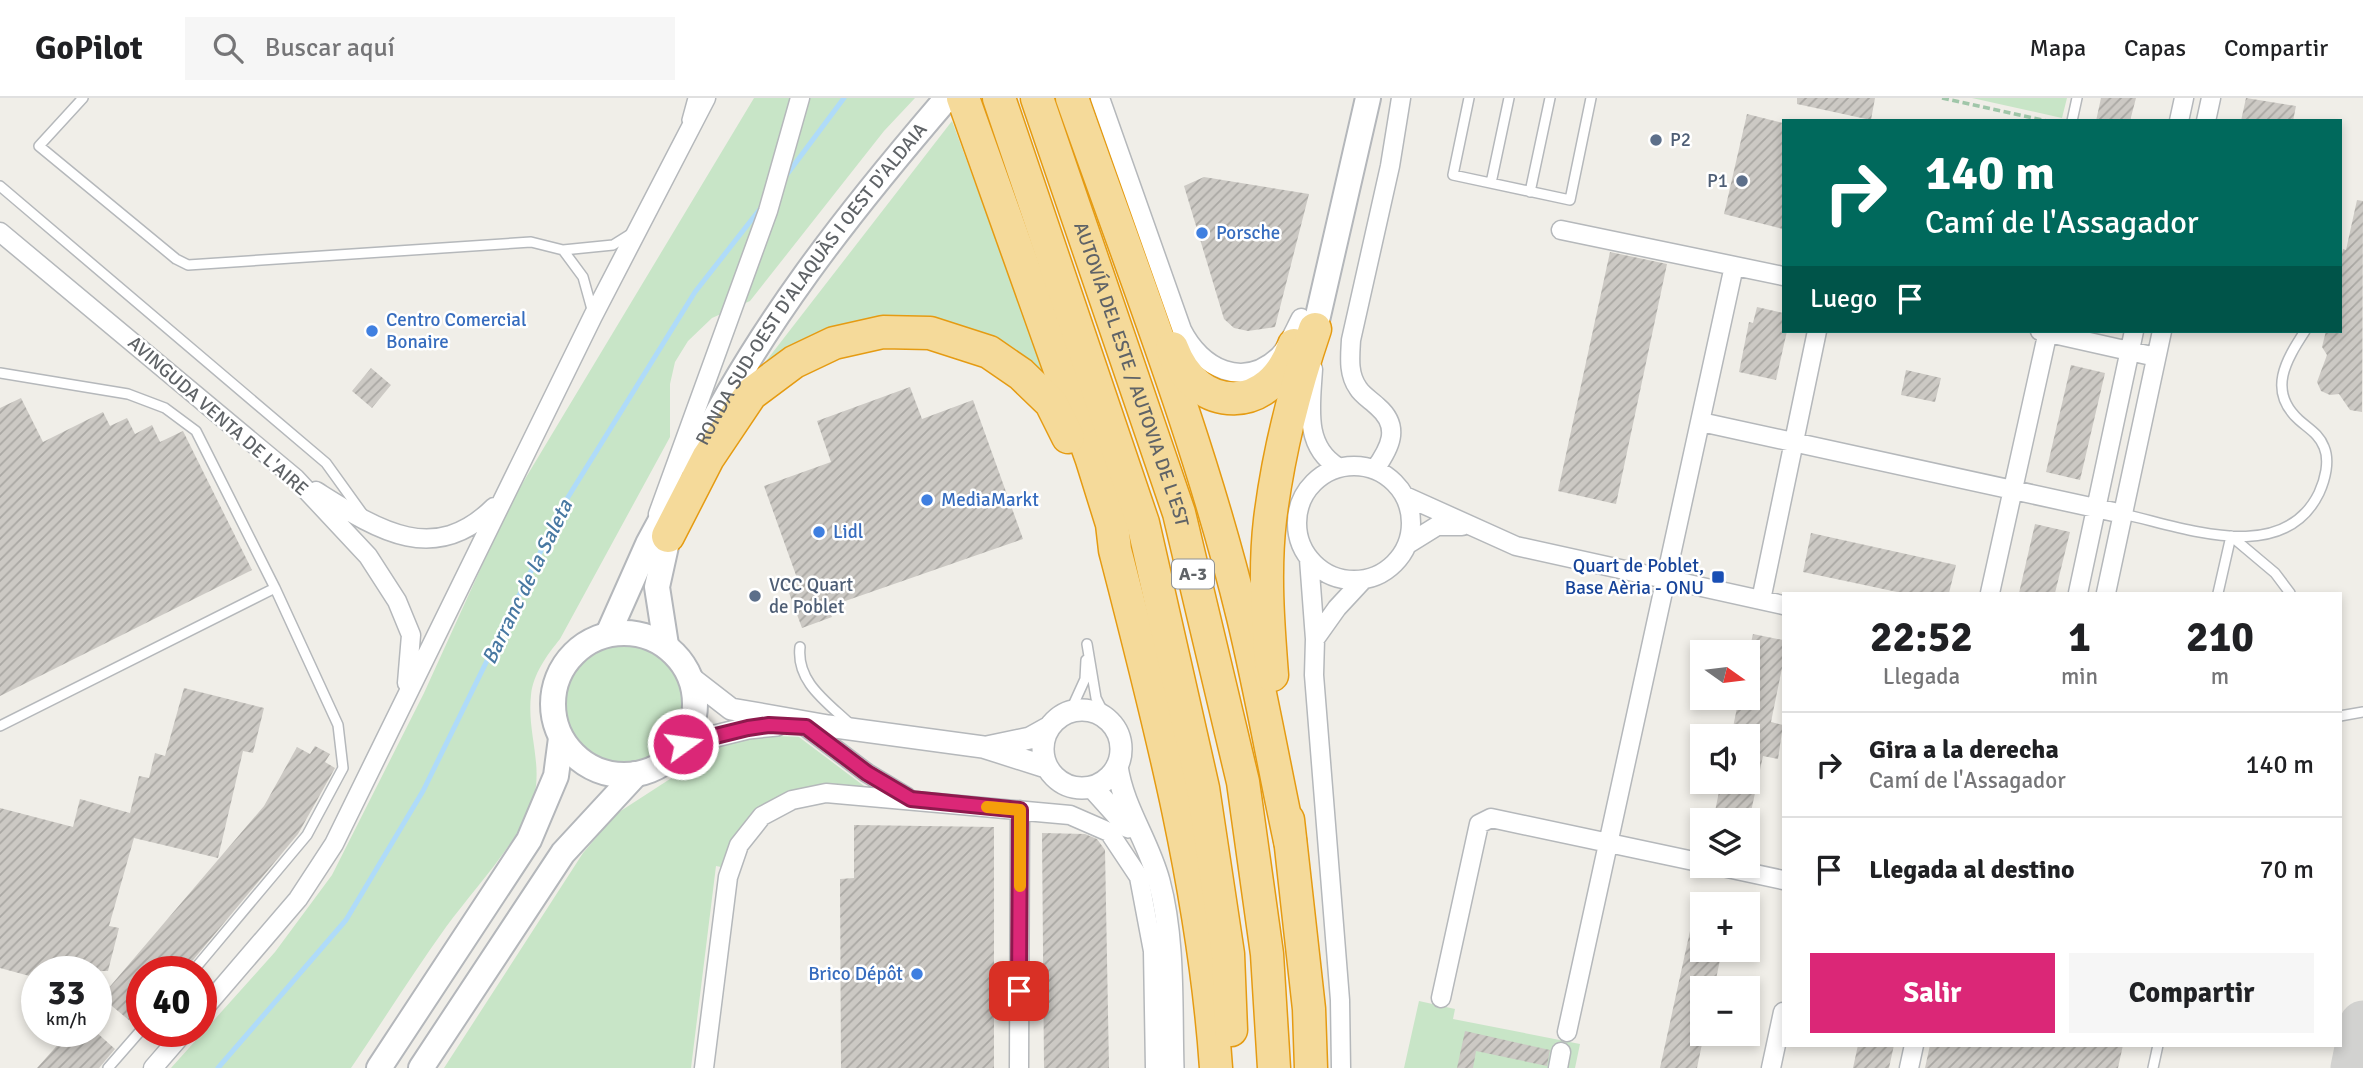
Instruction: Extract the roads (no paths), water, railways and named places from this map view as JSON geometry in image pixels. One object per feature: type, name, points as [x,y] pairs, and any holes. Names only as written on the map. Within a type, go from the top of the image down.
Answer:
[{"type":"highway","name":"AUTOVÍA DEL ESTE / AUTOVIA DE L'EST","points":[[999,98],[1143,523],[1203,788],[1228,954],[1233,1068]]},
{"type":"highway","name":"AUTOVÍA DEL ESTE / AUTOVIA DE L'EST","points":[[1037,98],[1179,513],[1243,782],[1266,954],[1274,1068]]},
{"type":"highway","points":[[1072,98],[1172,379],[1242,616],[1290,841]]},
{"type":"highway","points":[[955,101],[1092,460],[1112,524],[1115,550],[1161,724],[1192,885],[1213,1025],[1216,1068]]},
{"type":"highway","points":[[1097,171],[1117,198],[1177,360],[1195,382],[1217,396],[1231,399],[1247,397],[1271,386],[1289,362],[1308,323]]},
{"type":"highway","points":[[1308,323],[1270,522],[1267,616],[1302,936],[1311,1068]]},
{"type":"highway","points":[[658,540],[751,394],[794,362],[834,343],[883,332],[930,333],[989,352],[1021,374],[1051,403],[1081,465],[1103,528],[1115,550]]},
{"type":"main road","points":[[1308,323],[1352,98]]},
{"type":"main road","points":[[1308,323],[1368,98]]},
{"type":"main road","name":"RONDA SUD-OEST D'ALAQUÀS I OEST D'ALDAIA","points":[[608,634],[658,540],[684,477],[737,374],[797,284],[860,200],[955,101]]},
{"type":"main road","name":"RONDA SUD-OEST D'ALAQUÀS I OEST D'ALDAIA","points":[[658,540],[657,587],[666,645]]},
{"type":"main road","points":[[628,632],[648,636],[666,645],[681,660],[691,678],[696,701],[693,724],[683,744],[654,769],[636,774],[614,775],[593,768],[575,755],[561,737],[554,717],[554,695],[559,674],[571,656],[588,642],[608,634],[628,632]]},
{"type":"main road","points":[[379,1068],[529,839],[556,776],[561,737]]},
{"type":"main road","points":[[421,1068],[563,853],[636,774]]},
{"type":"street","points":[[217,993],[298,899],[334,844],[593,316],[706,98]]},
{"type":"street","points":[[658,540],[708,374],[768,211],[800,98]]},
{"type":"street","points":[[1100,98],[1182,330],[1199,357],[1227,371],[1256,370],[1280,355],[1308,323]]},
{"type":"street","points":[[1375,469],[1391,448],[1391,425],[1382,410],[1358,389],[1349,366],[1351,340],[1390,166],[1401,98]]},
{"type":"street","points":[[2179,119],[2184,98]]},
{"type":"street","points":[[2206,119],[2211,98]]},
{"type":"street","points":[[1561,230],[1782,276]]},
{"type":"street","name":"AVINGUDA VENTA DE L'AIRE","points":[[0,232],[295,478],[368,556],[397,601],[411,635],[411,666],[402,707]]},
{"type":"street","points":[[1567,1032],[1734,266]]},
{"type":"street","points":[[1308,323],[1312,430],[1316,447],[1325,460],[1338,467]]},
{"type":"street","points":[[1761,600],[1817,333]]},
{"type":"street","points":[[1990,592],[2045,333]]},
{"type":"street","points":[[2053,333],[2156,357]]},
{"type":"street","points":[[2078,592],[2134,333]]},
{"type":"street","points":[[2106,592],[2162,333]]},
{"type":"street","points":[[1701,422],[2123,514]]},
{"type":"street","points":[[1315,639],[1336,608],[1363,580],[1382,573],[1397,561],[1408,544],[1411,528],[1405,496],[1397,484],[1375,469],[1355,465],[1338,467],[1321,476],[1307,489],[1299,506],[1296,524],[1300,543],[1310,559],[1334,577],[1363,580]]},
{"type":"street","points":[[295,478],[372,526],[413,538],[450,535],[481,520],[508,487]]},
{"type":"street","points":[[1405,496],[1516,546],[1782,605]]},
{"type":"street","points":[[1408,544],[1437,526],[1468,526]]},
{"type":"street","points":[[1310,559],[1315,639],[1314,675],[1340,1000],[1341,1068]]},
{"type":"street","points":[[691,678],[731,709],[817,727],[867,773],[911,799]]},
{"type":"street","points":[[983,747],[1030,737],[1070,712],[1094,712],[1105,718],[1120,740],[1117,766],[1126,805],[1147,843],[1159,882],[1169,933],[1172,1068]]},
{"type":"street","points":[[683,744],[769,725],[856,730],[983,747],[1046,766],[1065,785],[1092,788],[1114,808],[1133,833],[1159,882]]},
{"type":"street","points":[[1046,766],[1043,741],[1048,728]]},
{"type":"street","points":[[1092,788],[1111,776],[1117,766]]},
{"type":"street","points":[[704,1068],[728,877],[738,845],[762,816],[792,800],[826,793],[1070,815],[1108,832],[1139,877],[1153,951],[1155,1068]]},
{"type":"street","points":[[1019,1068],[1020,810]]},
{"type":"street","points":[[1441,998],[1479,824],[1491,818],[1690,860]]},
{"type":"street","points":[[1760,875],[1782,880]]},
{"type":"street","points":[[1771,1068],[1782,1017]]},
{"type":"street","points":[[153,1068],[171,1047]]},
{"type":"street","points":[[1909,1068],[1914,1047]]},
{"type":"lane","points":[[83,98],[40,146],[176,259],[188,265],[531,242],[563,250],[613,245],[624,240],[640,224]]},
{"type":"lane","points":[[676,155],[693,98]]},
{"type":"lane","points":[[1469,98],[1453,175],[1570,200],[1591,98]]},
{"type":"lane","points":[[1491,183],[1509,98]]},
{"type":"lane","points":[[1531,192],[1550,98]]},
{"type":"lane","points":[[2072,119],[2077,98]]},
{"type":"lane","name":"AVINGUDA VENTA DE L'AIRE","points":[[0,186],[326,463],[372,526]]},
{"type":"lane","points":[[563,250],[583,277],[593,316]]},
{"type":"lane","points":[[2123,514],[2231,536],[2257,537],[2284,529],[2315,501],[2324,482],[2326,449],[2317,433],[2289,409],[2280,380],[2291,350],[2304,333]]},
{"type":"lane","points":[[0,373],[128,394],[165,408],[196,431],[275,588],[338,725],[343,768],[307,835],[206,956]]},
{"type":"lane","points":[[2218,592],[2231,536]]},
{"type":"lane","points":[[2231,536],[2275,573],[2289,592]]},
{"type":"lane","points":[[0,726],[275,588]]},
{"type":"lane","points":[[1070,712],[1085,679],[1087,644],[1096,698],[1105,718]]},
{"type":"lane","points":[[800,647],[799,659],[808,685],[856,730]]},
{"type":"lane","points":[[2342,716],[2363,712]]},
{"type":"lane","points":[[107,1068],[126,1047]]},
{"type":"lane","points":[[2153,1068],[2158,1047]]},
{"type":"waterway","name":"Barranc de la Saleta","points":[[785,177],[844,98]]},
{"type":"waterway","name":"Barranc de la Saleta","points":[[218,1068],[346,920],[423,791],[565,502],[695,292],[764,204]]},
{"type":"place","name":"P2","points":[[1656,140]]},
{"type":"place","name":"P1","points":[[1742,181]]},
{"type":"place","name":"Porsche","points":[[1202,233]]},
{"type":"place","name":"Centro Comercial Bonaire","points":[[372,331]]},
{"type":"place","name":"MediaMarkt","points":[[927,500]]},
{"type":"place","name":"Lidl","points":[[819,532]]},
{"type":"place","name":"Quart de Poblet, Base Aèria - ONU","points":[[1718,577]]},
{"type":"place","name":"VCC Quart de Poblet","points":[[755,596]]},
{"type":"place","name":"Brico Dépôt","points":[[917,974]]}]
